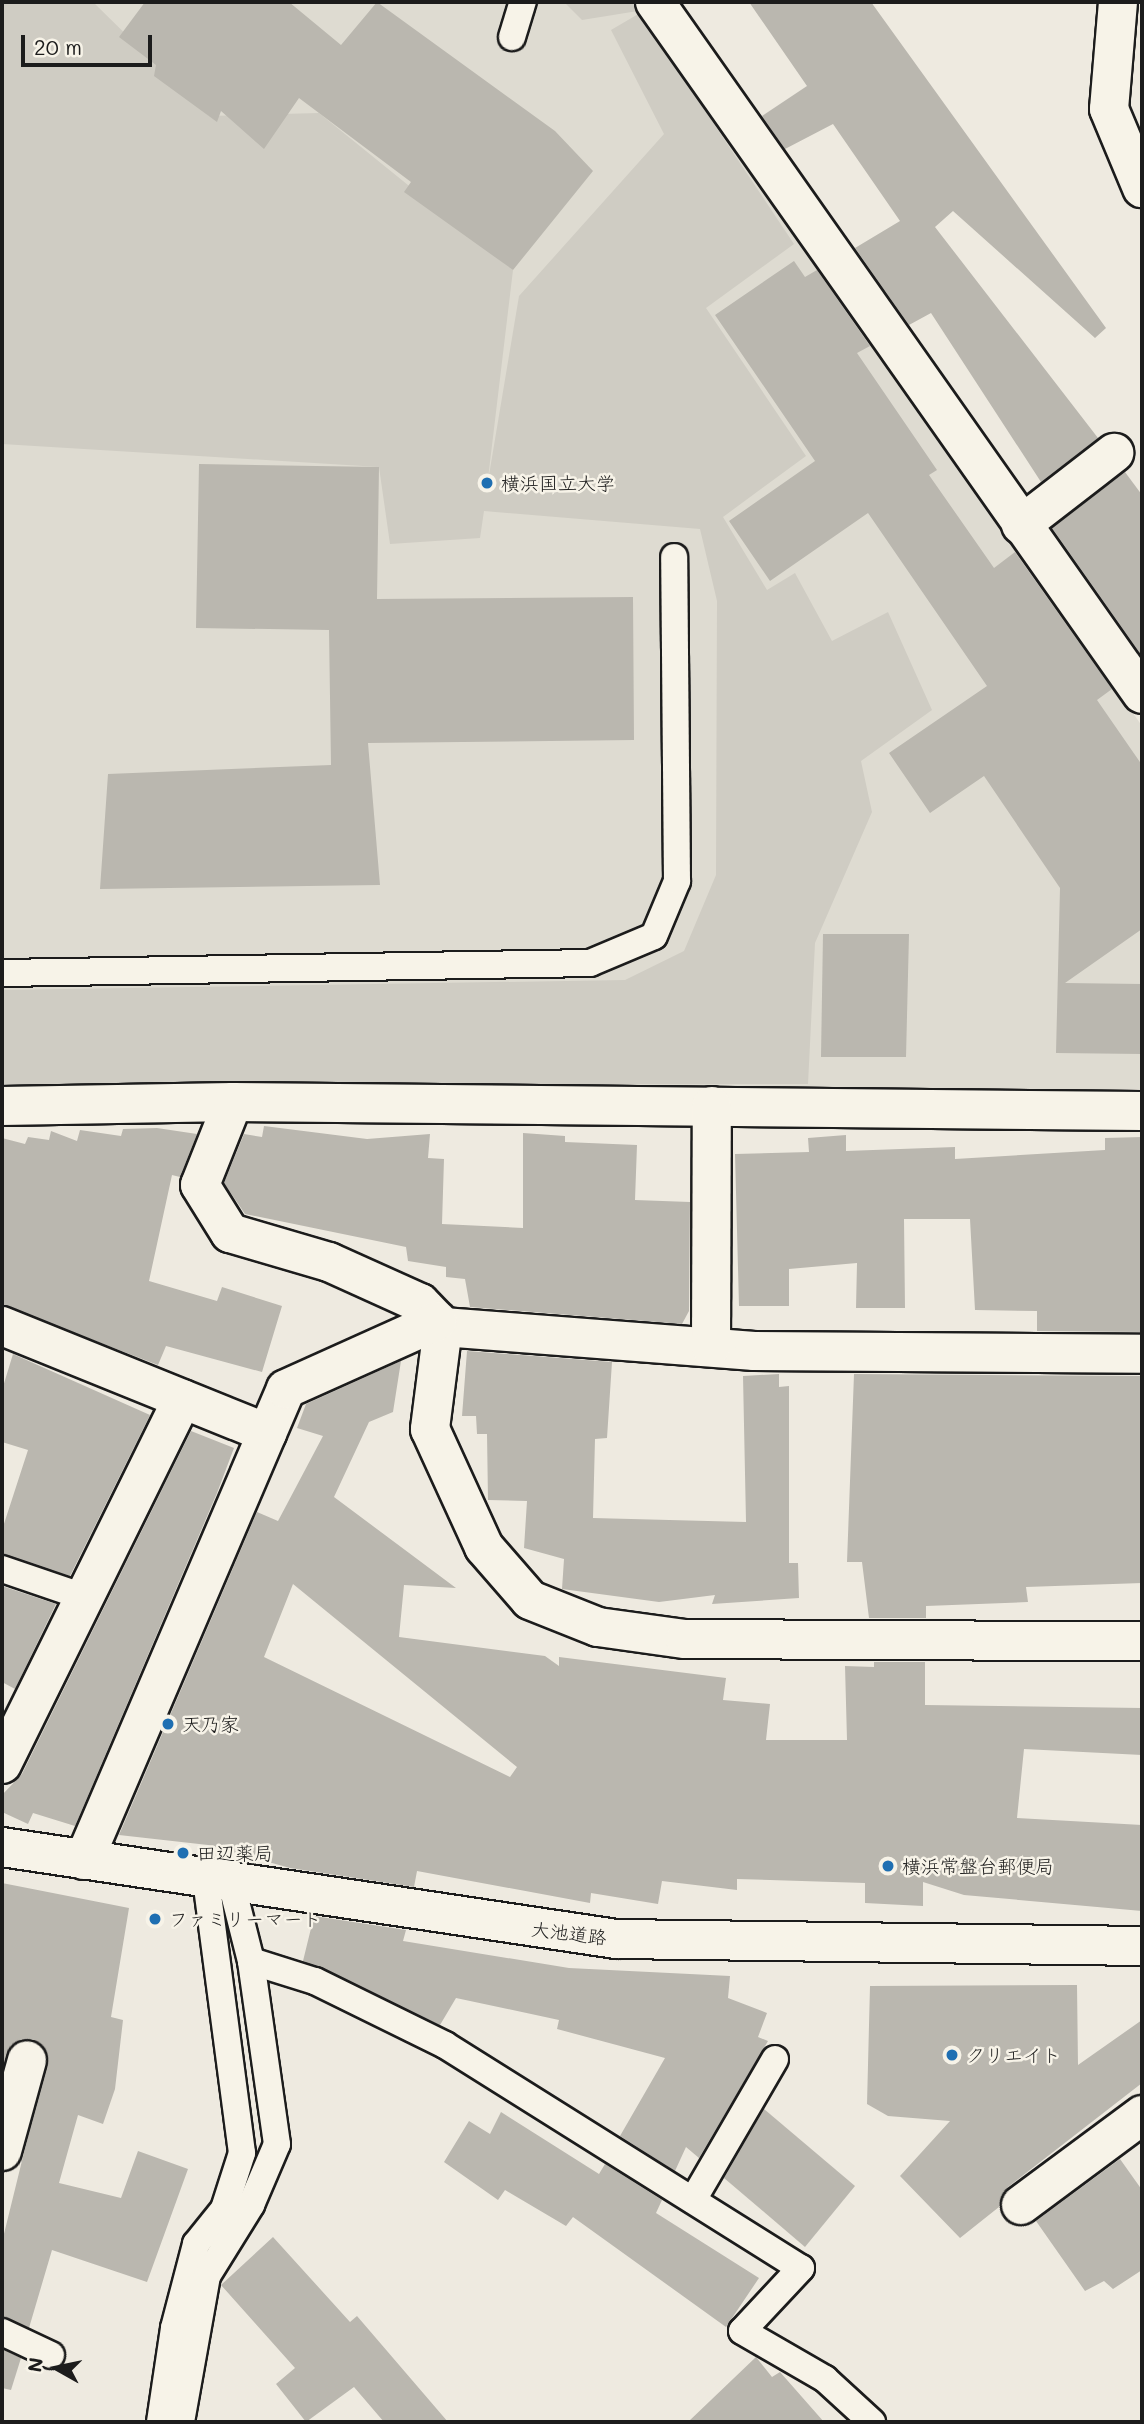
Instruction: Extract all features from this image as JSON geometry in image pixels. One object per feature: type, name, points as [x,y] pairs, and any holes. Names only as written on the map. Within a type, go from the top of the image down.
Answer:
[{"type":"street","points":[[655,2],[1142,694]]},
{"type":"street","points":[[1118,2],[1109,109],[1142,188]]},
{"type":"street","points":[[1021,525],[1114,453]]},
{"type":"street","points":[[2,1106],[233,1102],[1142,1111]]},
{"type":"street","points":[[233,1102],[200,1185],[230,1233],[329,1262],[420,1303],[440,1324],[430,1429],[484,1547],[530,1600],[598,1627],[685,1639],[1142,1641]]},
{"type":"street","points":[[711,1348],[712,1106]]},
{"type":"street","points":[[84,1860],[286,1389],[440,1324],[711,1348],[1142,1354]]},
{"type":"street","points":[[2,1326],[267,1433]]},
{"type":"street","points":[[2,1765],[87,1598],[183,1399]]},
{"type":"street","name":"大池道路","points":[[2,1847],[616,1939],[1142,1946]]},
{"type":"street","points":[[2,2151],[27,2060]]},
{"type":"street","points":[[1021,2205],[1142,2115]]},
{"type":"lane","points":[[512,37],[523,2]]},
{"type":"lane","points":[[2,972],[590,963],[654,936],[677,881],[674,557]]},
{"type":"lane","points":[[2,1569],[87,1598]]},
{"type":"lane","points":[[181,2422],[207,2276],[251,2205],[277,2144],[251,1961],[219,1880]]},
{"type":"lane","points":[[160,2422],[174,2328],[196,2244],[224,2209],[242,2153],[219,1880]]},
{"type":"lane","points":[[251,1961],[315,1981],[445,2045],[801,2268],[741,2331],[825,2378],[872,2422]]},
{"type":"lane","points":[[693,2200],[775,2059]]},
{"type":"lane","points":[[2,2332],[51,2356]]},
{"type":"shaded area","name":"横浜国立大学","points":[[2,2],[654,2],[644,11],[1142,726],[1142,1089],[2,1091]]},
{"type":"shaded area","points":[[2,2],[93,2],[209,116],[319,113],[513,270],[487,487],[519,296],[664,134],[611,30],[640,13],[794,244],[706,308],[806,456],[723,517],[767,590],[795,573],[832,641],[888,612],[932,710],[861,761],[872,812],[815,943],[808,1084],[2,1085],[2,990],[625,980],[684,951],[716,875],[717,601],[700,529],[484,511],[480,538],[390,544],[379,467],[2,444]]},
{"type":"shaded area","points":[[564,2],[655,2],[644,10],[582,20]]},
{"type":"building","points":[[145,2],[289,2],[341,45],[377,2],[555,131],[593,171],[513,270],[404,192],[411,182],[299,98],[264,149],[221,111],[217,122],[154,76],[156,65],[119,37]]},
{"type":"building","points":[[749,2],[871,2],[1106,328],[1095,338],[953,211],[935,227],[1098,438],[1041,482],[931,313],[909,325],[855,248],[900,221],[833,124],[785,149],[762,116],[807,86]]},
{"type":"building","points":[[794,261],[805,277],[817,270],[870,346],[857,353],[937,470],[929,475],[994,568],[1015,552],[1112,689],[1097,700],[1142,765],[1142,929],[1065,983],[1142,984],[1142,1054],[1056,1053],[1060,888],[984,776],[930,813],[889,753],[987,686],[868,513],[770,581],[729,521],[815,461],[715,315]]},
{"type":"building","points":[[199,464],[379,467],[377,599],[633,597],[634,740],[368,743],[380,885],[100,889],[108,774],[331,765],[329,630],[196,628]]},
{"type":"building","points":[[1125,472],[1142,495],[1142,656],[1052,528]]},
{"type":"building","points":[[823,934],[909,934],[906,1057],[821,1057]]},
{"type":"building","points":[[264,1126],[367,1139],[430,1134],[428,1158],[444,1159],[442,1224],[523,1228],[523,1133],[565,1136],[565,1142],[637,1145],[635,1200],[690,1202],[689,1311],[682,1324],[470,1307],[465,1279],[446,1277],[446,1267],[408,1261],[406,1247],[245,1214],[224,1183],[244,1134],[262,1137]]},
{"type":"building","points":[[157,1128],[197,1134],[180,1177],[172,1175],[149,1281],[217,1301],[222,1287],[282,1306],[262,1372],[166,1346],[158,1365],[2,1305],[2,1138],[25,1144],[28,1137],[49,1140],[51,1131],[77,1141],[80,1130],[121,1136],[123,1129]]},
{"type":"building","points":[[846,1135],[846,1151],[955,1147],[955,1159],[1105,1150],[1105,1138],[1142,1137],[1142,1332],[1037,1331],[1037,1311],[975,1310],[970,1219],[904,1219],[905,1308],[856,1308],[857,1263],[789,1269],[789,1306],[739,1306],[735,1154],[809,1152],[808,1138]]},
{"type":"building","points":[[467,1351],[612,1362],[607,1438],[595,1439],[593,1518],[746,1522],[743,1376],[779,1374],[779,1387],[789,1386],[789,1563],[798,1563],[799,1598],[712,1604],[715,1595],[659,1602],[562,1589],[564,1559],[524,1548],[527,1501],[488,1500],[487,1434],[477,1434],[476,1416],[462,1416]]},
{"type":"building","points":[[13,1354],[150,1415],[70,1576],[2,1554],[2,1530],[28,1450],[2,1442],[2,1390]]},
{"type":"building","points":[[401,1361],[393,1412],[369,1422],[334,1497],[456,1588],[404,1585],[399,1637],[545,1656],[559,1666],[559,1657],[726,1678],[723,1700],[770,1704],[766,1740],[847,1740],[845,1666],[874,1667],[874,1662],[925,1662],[925,1705],[1142,1708],[1142,1755],[1024,1749],[1017,1818],[1142,1825],[1142,1911],[964,1895],[923,1882],[923,1906],[865,1903],[865,1883],[737,1879],[737,1890],[662,1881],[658,1904],[591,1893],[590,1903],[417,1871],[414,1887],[290,1868],[208,1845],[119,1835],[257,1512],[278,1521],[323,1436],[297,1428],[306,1404]],"holes":[[[293,1584],[517,1767],[510,1777],[264,1657]]]},
{"type":"building","points":[[854,1374],[1142,1376],[1142,1583],[1026,1587],[1028,1602],[926,1606],[926,1618],[869,1618],[862,1562],[847,1562]]},
{"type":"building","points":[[191,1431],[234,1448],[217,1493],[75,1826],[33,1813],[28,1824],[2,1812],[2,1795],[22,1774]]},
{"type":"building","points":[[2,1586],[56,1604],[15,1689],[2,1682]]},
{"type":"building","points":[[2,1883],[129,1908],[111,2017],[123,2020],[115,2089],[103,2124],[78,2115],[59,2183],[121,2198],[138,2151],[188,2169],[147,2282],[52,2250],[29,2328],[2,2316],[2,2242],[48,2055],[33,2039],[21,2039],[11,2045],[2,2069]]},
{"type":"building","points":[[314,1916],[406,1930],[403,1941],[569,1968],[730,1976],[728,1998],[767,2013],[758,2037],[768,2041],[699,2158],[686,2147],[675,2171],[620,2136],[665,2058],[557,2029],[559,2020],[456,1998],[440,2025],[303,1961]]},
{"type":"building","points":[[1077,1985],[1078,2065],[1142,2020],[1142,2083],[1008,2187],[999,2207],[960,2238],[900,2176],[950,2121],[888,2116],[867,2104],[870,1986]]},
{"type":"building","points":[[764,2109],[855,2186],[805,2247],[724,2178]]},
{"type":"building","points":[[501,2112],[599,2174],[605,2164],[662,2200],[656,2213],[759,2278],[726,2327],[573,2217],[566,2226],[505,2190],[498,2200],[444,2162],[469,2121],[490,2134]]},
{"type":"building","points":[[1120,2159],[1142,2190],[1142,2270],[1113,2289],[1104,2281],[1085,2291],[1036,2221]]},
{"type":"building","points":[[273,2237],[350,2322],[357,2316],[448,2422],[384,2422],[354,2387],[306,2422],[276,2384],[295,2368],[221,2285]]},
{"type":"building","points":[[2,2349],[21,2358],[11,2390],[2,2388]]},
{"type":"building","points":[[756,2357],[772,2377],[780,2372],[824,2422],[688,2422]]},
{"type":"place","name":"横浜国立大学","points":[[487,483]]},
{"type":"place","name":"天乃家","points":[[168,1724]]},
{"type":"place","name":"田辺薬局","points":[[183,1853]]},
{"type":"place","name":"横浜常盤台郵便局","points":[[888,1866]]},
{"type":"place","name":"ファミリーマート","points":[[155,1919]]},
{"type":"place","name":"クリエイト","points":[[952,2055]]}]
